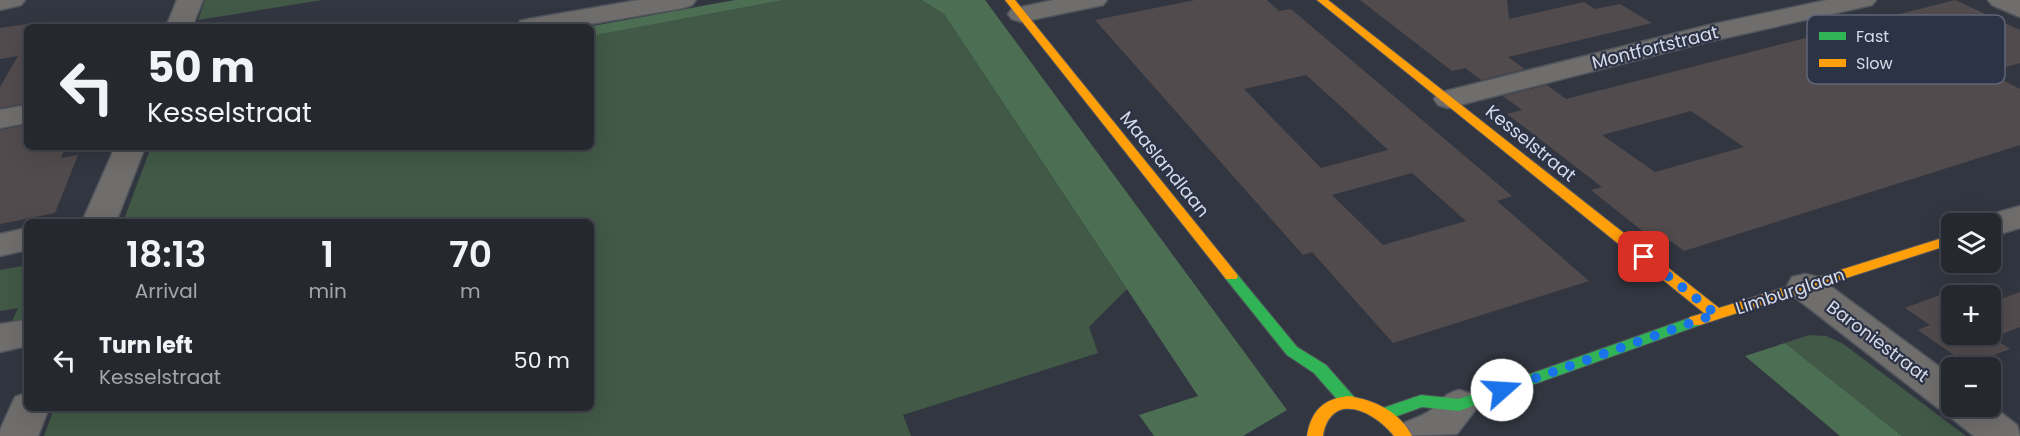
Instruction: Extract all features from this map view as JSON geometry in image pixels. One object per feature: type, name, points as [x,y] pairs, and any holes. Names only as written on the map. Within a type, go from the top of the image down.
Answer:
[{"type":"street","points":[[0,2],[12,0]]},
{"type":"street","points":[[180,24],[190,0]]},
{"type":"street","points":[[546,24],[683,0]]},
{"type":"street","points":[[1016,7],[1094,0]]},
{"type":"street","name":"Kesselstraat","points":[[1322,0],[1716,314]]},
{"type":"street","name":"Montfortstraat","points":[[1448,99],[1705,34],[1863,0]]},
{"type":"street","points":[[2001,0],[2020,9]]},
{"type":"street","name":"Maaslandlaan","points":[[1016,7],[1292,351],[1320,369],[1349,402]]},
{"type":"street","points":[[0,119],[24,115]]},
{"type":"street","points":[[100,219],[129,150]]},
{"type":"street","points":[[2001,223],[2020,217]]},
{"type":"street","points":[[0,245],[24,240]]},
{"type":"street","name":"Limburglaan","points":[[1400,425],[1443,423],[1459,405],[1716,314],[1941,243]]},
{"type":"street","name":"Baroniestraat","points":[[1805,286],[1941,389]]},
{"type":"street","points":[[0,338],[24,334]]},
{"type":"street","name":"Maaslandlaan","points":[[1292,351],[1299,375]]},
{"type":"street","points":[[1316,422],[1336,404],[1362,403],[1400,425],[1404,436]]},
{"type":"street","points":[[18,436],[27,411]]},
{"type":"street","points":[[1978,417],[2003,436]]},
{"type":"green space","points":[[205,0],[322,0],[198,20]]},
{"type":"green space","points":[[735,0],[784,0],[594,35],[594,26]]},
{"type":"green space","points":[[784,0],[921,0],[944,14],[1127,289],[1089,327],[1098,353],[903,415],[911,436],[44,436],[53,411],[594,411],[594,219],[124,219],[150,150],[594,150],[594,35]]},
{"type":"green space","points":[[921,0],[985,0],[1287,410],[1243,436],[1154,436],[1139,415],[1198,396],[944,14]]},
{"type":"green space","points":[[24,266],[24,323],[10,326],[18,308],[0,311],[0,270]]},
{"type":"green space","points":[[1809,335],[1826,336],[1842,343],[1966,436],[1902,436],[1785,343]]},
{"type":"green space","points":[[1785,343],[1902,436],[1840,436],[1745,356]]},
{"type":"building","points":[[1195,0],[1267,0],[1279,11],[1291,9],[1512,196],[1497,201],[1589,281],[1393,343],[1312,252],[1303,255],[1095,20]],"holes":[[[1306,75],[1346,111],[1388,150],[1321,168],[1244,89]],[[1412,173],[1466,221],[1383,245],[1332,195]]]},
{"type":"building","points":[[1360,0],[1507,0],[1509,19],[1584,2],[1595,9],[1620,4],[1652,23],[1508,57],[1525,69],[1481,80],[1465,68],[1452,71]]},
{"type":"building","points":[[1955,0],[1988,15],[1896,15]]},
{"type":"building","points":[[2005,23],[2020,30],[2020,63],[2005,67]]},
{"type":"building","points":[[24,24],[24,104],[0,108],[0,87],[18,56],[0,59],[0,28]]},
{"type":"building","points":[[1807,38],[1807,84],[2005,84],[2005,81],[2020,89],[2020,145],[1684,251],[1671,241],[1660,245],[1591,190],[1602,187],[1507,114],[1522,110],[1503,96],[1547,85],[1566,99]],"holes":[[[1691,111],[1744,147],[1655,172],[1602,135]]]},
{"type":"building","points":[[24,126],[24,150],[65,150],[61,158],[78,155],[55,213],[0,224],[0,130]]},
{"type":"building","points":[[2020,292],[2020,327],[2001,335],[2001,299]]},
{"type":"building","points":[[1941,295],[1941,345],[2001,345],[2001,343],[2010,349],[1989,357],[1957,357],[1918,330],[1930,325],[1905,308]]},
{"type":"traffic: fast","points":[[1231,276],[1292,351],[1320,369],[1349,402]]},
{"type":"traffic: fast","points":[[1386,414],[1421,401],[1459,405],[1695,321]]},
{"type":"traffic: slow","points":[[1010,0],[1231,276]]},
{"type":"traffic: slow","points":[[1322,0],[1716,314]]},
{"type":"traffic: slow","points":[[1695,321],[1941,243]]},
{"type":"traffic: slow","points":[[1315,436],[1317,423],[1322,414],[1329,407],[1348,403],[1359,404],[1381,413],[1404,436]]},
{"type":"route","points":[[1502,390],[1716,314],[1644,257]]}]
